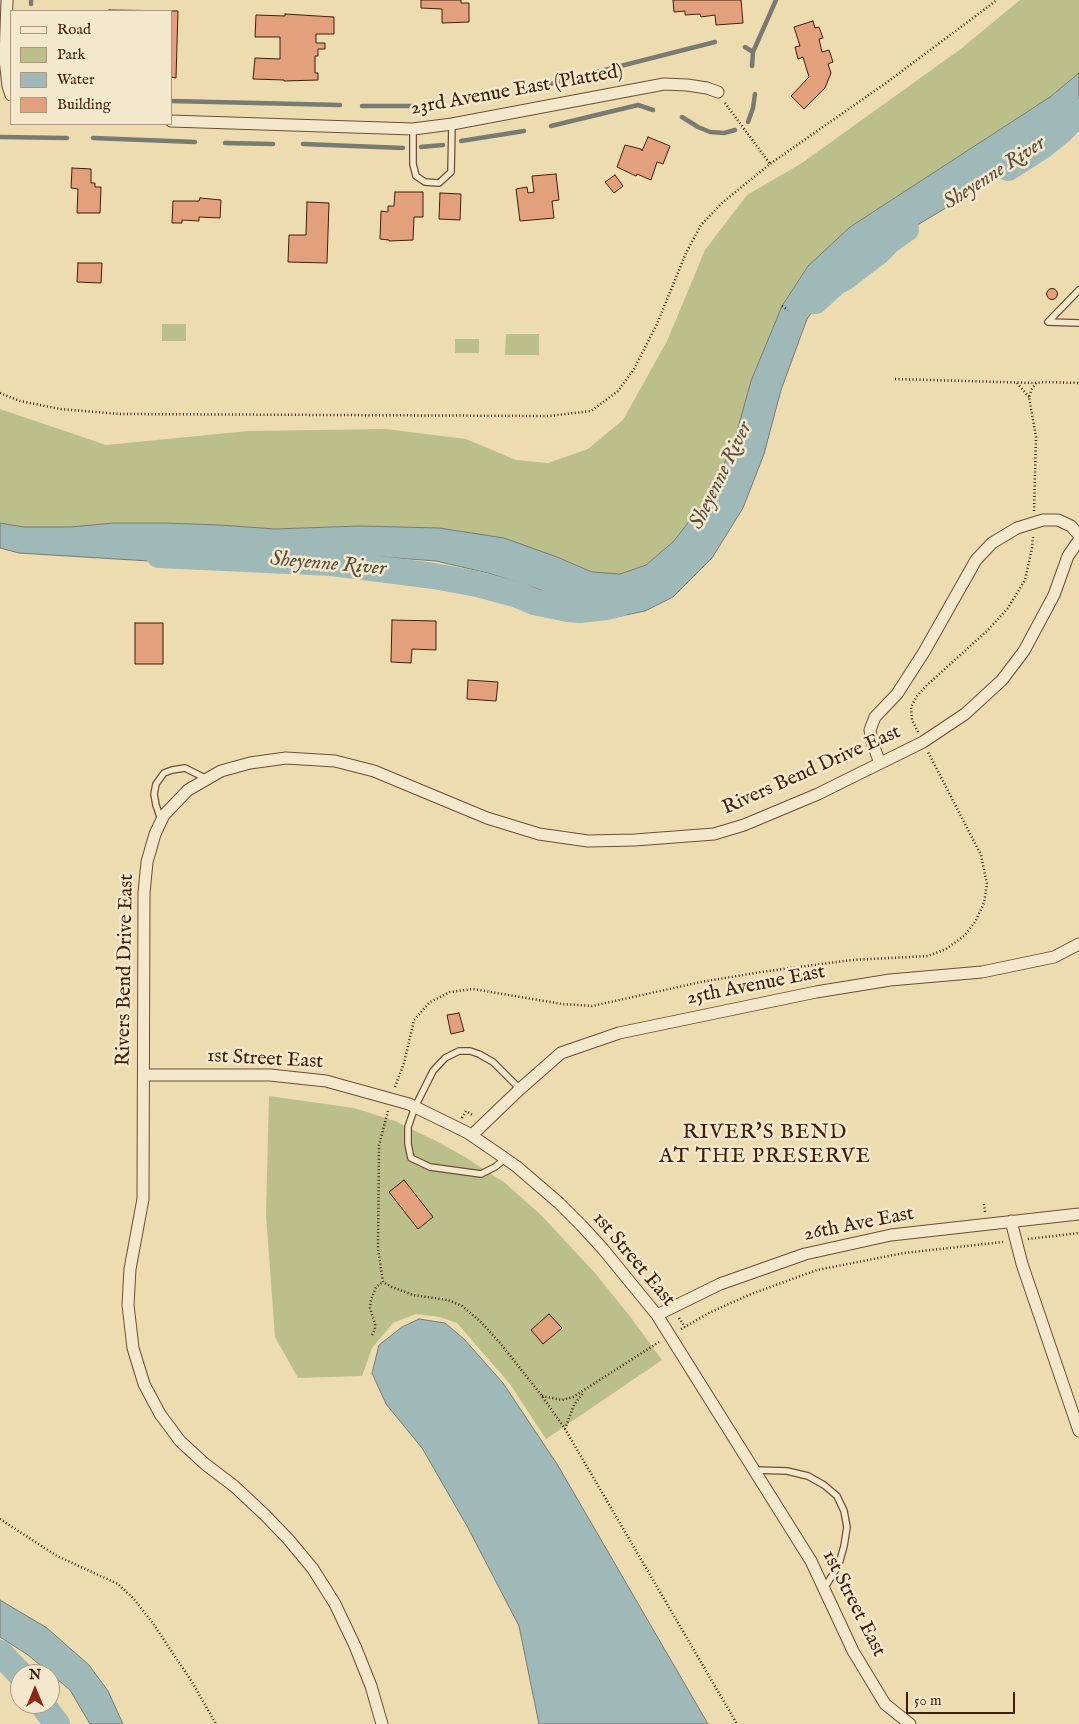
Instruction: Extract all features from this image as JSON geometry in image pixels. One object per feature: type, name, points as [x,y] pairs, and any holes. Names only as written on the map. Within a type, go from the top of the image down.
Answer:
[{"type":"street","points":[[7,0],[5,59],[10,92]]},
{"type":"street","name":"23rd Avenue East (Platted)","points":[[172,121],[412,129],[452,124],[664,84],[687,85],[718,92]]},
{"type":"street","points":[[880,763],[872,742],[870,730],[875,717],[896,694],[924,652],[976,560],[992,543],[1017,528],[1043,520],[1058,520],[1071,526],[1079,536]]},
{"type":"street","name":"Rivers Bend Drive East","points":[[382,1724],[371,1686],[355,1646],[335,1604],[314,1569],[265,1515],[234,1486],[205,1464],[180,1441],[160,1414],[144,1384],[133,1348],[128,1304],[130,1269],[143,1199],[146,878],[147,862],[155,834],[164,815],[188,790],[221,771],[250,763],[286,758],[334,761],[374,772],[486,818],[539,834],[588,841],[635,840],[714,834],[744,825],[818,794],[923,742],[965,714],[1002,680],[1024,651],[1054,595],[1068,556],[1079,540]]},
{"type":"street","name":"25th Avenue East","points":[[472,1135],[520,1088],[561,1053],[619,1033],[816,992],[890,980],[982,972],[1054,957],[1079,944]]},
{"type":"street","name":"1st Street East","points":[[144,1075],[270,1075],[326,1081],[366,1091],[415,1107],[472,1135],[506,1158],[559,1203],[582,1226],[657,1315],[811,1561],[854,1651],[885,1704],[910,1724]]},
{"type":"street","name":"26th Ave East","points":[[657,1315],[720,1284],[805,1254],[891,1235],[1079,1214]]},
{"type":"street","points":[[1011,1221],[1022,1264],[1079,1431]]},
{"type":"lane","points":[[412,129],[413,164],[416,176],[425,182],[439,183],[451,172],[452,124]]},
{"type":"lane","points":[[1079,290],[1048,322],[1079,323]]},
{"type":"lane","points":[[162,820],[154,794],[156,784],[164,773],[185,768],[207,778]]},
{"type":"lane","points":[[506,1158],[480,1174],[430,1166],[411,1158],[408,1144],[408,1127],[415,1107],[433,1071],[445,1058],[459,1051],[470,1051],[493,1062],[520,1088]]},
{"type":"lane","points":[[754,1470],[787,1471],[808,1476],[824,1485],[837,1496],[844,1511],[847,1527],[839,1564],[824,1589]]},
{"type":"path","points":[[0,393],[20,401],[60,409],[120,414],[549,416],[591,411],[618,391],[634,369],[657,324],[686,253],[701,225],[723,202],[770,164],[886,83],[997,0]]},
{"type":"path","points":[[718,92],[770,164]]},
{"type":"path","points":[[782,306],[788,310]]},
{"type":"path","points":[[895,379],[1036,383],[1079,382]]},
{"type":"path","points":[[916,729],[912,720],[911,707],[917,696],[988,630],[1008,608],[1025,580],[1032,548],[1034,523],[1036,437],[1029,397],[1017,382]]},
{"type":"path","points":[[1029,397],[1036,383]]},
{"type":"path","points":[[398,1081],[414,1020],[430,1002],[450,992],[473,989],[562,1004],[592,1006],[701,982],[761,972],[852,960],[928,956],[946,949],[964,936],[975,922],[984,903],[987,884],[981,855],[932,759]]},
{"type":"path","points":[[383,1282],[378,1249],[378,1145],[386,1114]]},
{"type":"path","points":[[542,1396],[562,1400],[573,1397],[711,1312],[751,1294],[817,1270],[904,1253],[1079,1234]]},
{"type":"path","points":[[372,1335],[375,1324],[370,1308],[371,1300],[376,1287],[383,1282]]},
{"type":"path","points":[[383,1282],[413,1295],[448,1300],[462,1306],[480,1321],[542,1396],[565,1429],[737,1724]]},
{"type":"path","points":[[565,1429],[574,1405],[585,1391]]},
{"type":"path","points":[[0,1519],[57,1556],[118,1584],[133,1598],[152,1622],[192,1682],[216,1724]]},
{"type":"green space","points":[[1020,0],[1079,0],[1079,73],[1050,97],[850,227],[808,266],[782,306],[751,381],[733,446],[707,498],[674,541],[646,565],[620,574],[592,572],[557,557],[359,526],[275,529],[220,525],[114,523],[70,527],[24,527],[0,523],[0,409],[106,445],[248,431],[386,429],[466,439],[516,460],[548,463],[588,449],[623,420],[667,341],[705,250],[747,195],[802,163],[962,48]]},
{"type":"green space","points":[[162,324],[186,324],[186,341],[162,341]]},
{"type":"green space","points":[[506,334],[539,334],[539,355],[505,355]]},
{"type":"green space","points":[[455,339],[479,339],[479,353],[455,353]]},
{"type":"green space","points":[[269,1096],[354,1108],[395,1121],[465,1157],[505,1183],[541,1215],[595,1273],[662,1360],[546,1439],[510,1384],[457,1323],[440,1317],[416,1314],[393,1323],[372,1348],[362,1376],[298,1378],[275,1337],[266,1215]]},
{"type":"water","points":[[1079,73],[1079,119],[1001,175],[919,224],[869,257],[830,288],[807,319],[781,390],[764,454],[743,508],[712,558],[673,597],[645,611],[616,617],[580,607],[538,589],[488,573],[436,561],[356,555],[274,553],[216,554],[165,562],[19,553],[0,548],[0,523],[24,527],[164,523],[275,529],[359,526],[439,528],[504,538],[592,572],[620,574],[646,565],[674,541],[707,498],[733,446],[751,381],[782,306],[808,266],[850,227],[1050,97]]},
{"type":"water","points":[[419,1319],[445,1323],[464,1339],[503,1383],[557,1464],[708,1724],[539,1724],[519,1626],[467,1526],[422,1448],[386,1404],[372,1373],[379,1345],[402,1327]]},
{"type":"water","points":[[0,1600],[47,1628],[89,1665],[108,1691],[123,1724],[90,1724],[70,1690],[60,1682],[60,1664],[39,1664],[0,1637]]},
{"type":"building","points":[[421,0],[461,0],[461,3],[469,3],[469,22],[442,23],[442,9],[421,8]]},
{"type":"building","points":[[673,0],[741,0],[743,23],[716,25],[715,15],[701,17],[700,14],[685,15],[685,11],[674,12]]},
{"type":"building","points":[[172,11],[178,11],[176,78],[172,77]]},
{"type":"building","points":[[285,14],[334,17],[334,34],[316,34],[316,43],[325,43],[325,49],[318,49],[318,56],[315,56],[315,73],[318,73],[318,80],[284,81],[253,79],[255,58],[280,59],[280,37],[255,37],[256,15],[285,16]]},
{"type":"building","points":[[813,21],[815,28],[819,27],[823,38],[819,39],[822,52],[829,50],[833,62],[828,64],[831,73],[825,88],[804,109],[791,96],[809,77],[803,57],[798,59],[795,47],[800,46],[794,27]]},
{"type":"building","points":[[648,137],[670,146],[663,164],[657,162],[651,180],[637,174],[636,176],[617,167],[625,145],[641,149],[642,151]]},
{"type":"building","points":[[72,168],[91,169],[91,183],[95,183],[95,187],[101,187],[100,213],[77,213],[78,189],[71,188]]},
{"type":"building","points":[[556,174],[559,200],[552,201],[554,218],[520,221],[516,189],[527,187],[528,193],[534,192],[532,176]]},
{"type":"building","points":[[615,175],[623,186],[614,193],[605,182]]},
{"type":"building","points":[[395,192],[423,192],[423,217],[414,217],[413,240],[389,241],[380,239],[381,211],[388,212],[388,206],[394,206]]},
{"type":"building","points":[[440,193],[461,194],[460,220],[439,219]]},
{"type":"building","points":[[200,198],[221,200],[220,218],[199,217],[199,221],[182,220],[182,223],[172,223],[173,201],[199,201]]},
{"type":"building","points":[[307,202],[329,203],[327,263],[288,262],[289,235],[306,235]]},
{"type":"building","points":[[78,263],[102,263],[101,283],[77,282]]},
{"type":"building","points":[[1050,289],[1054,289],[1057,294],[1056,298],[1050,299],[1047,296],[1047,292]]},
{"type":"building","points":[[392,620],[436,621],[436,650],[412,649],[411,663],[391,662]]},
{"type":"building","points":[[135,623],[163,623],[163,664],[135,664]]},
{"type":"building","points":[[468,680],[498,682],[496,701],[467,699]]},
{"type":"building","points":[[459,1013],[464,1031],[451,1034],[447,1015]]},
{"type":"building","points":[[404,1180],[433,1217],[418,1229],[389,1192]]},
{"type":"building","points":[[549,1314],[562,1328],[543,1344],[531,1330]]},
{"type":"waterway","points":[[745,47],[753,52],[776,0]]},
{"type":"waterway","points":[[518,92],[715,42]]},
{"type":"waterway","points":[[752,66],[753,52]]},
{"type":"waterway","points":[[748,122],[755,94]]},
{"type":"waterway","points":[[460,102],[494,97]]},
{"type":"waterway","points":[[172,101],[340,105]]},
{"type":"waterway","points":[[551,126],[638,105],[653,110]]},
{"type":"waterway","points":[[362,106],[438,106]]},
{"type":"waterway","name":"Sheyenne River","points":[[1008,168],[1042,146],[1062,130],[1079,112]]},
{"type":"waterway","points":[[682,117],[710,132],[724,133],[735,130]]},
{"type":"waterway","points":[[461,141],[524,131]]},
{"type":"waterway","points":[[0,137],[67,138]]},
{"type":"waterway","points":[[93,138],[195,142]]},
{"type":"waterway","points":[[225,143],[273,144]]},
{"type":"waterway","points":[[303,144],[403,148]]},
{"type":"waterway","points":[[421,147],[443,145]]},
{"type":"waterway","name":"Sheyenne River","points":[[815,301],[836,282],[844,278],[906,229]]},
{"type":"waterway","name":"Sheyenne River","points":[[159,555],[332,563],[434,576],[477,584],[518,595],[534,602],[568,609],[580,610],[619,604]]},
{"type":"waterway","name":"Sheyenne River","points":[[0,1653],[10,1664]]},
{"type":"waterway","name":"Sheyenne River","points":[[50,1714],[57,1724]]},
{"type":"district","name":"RIVER'S BEND AT THE PRESERVE","points":[[765,1146]]}]
